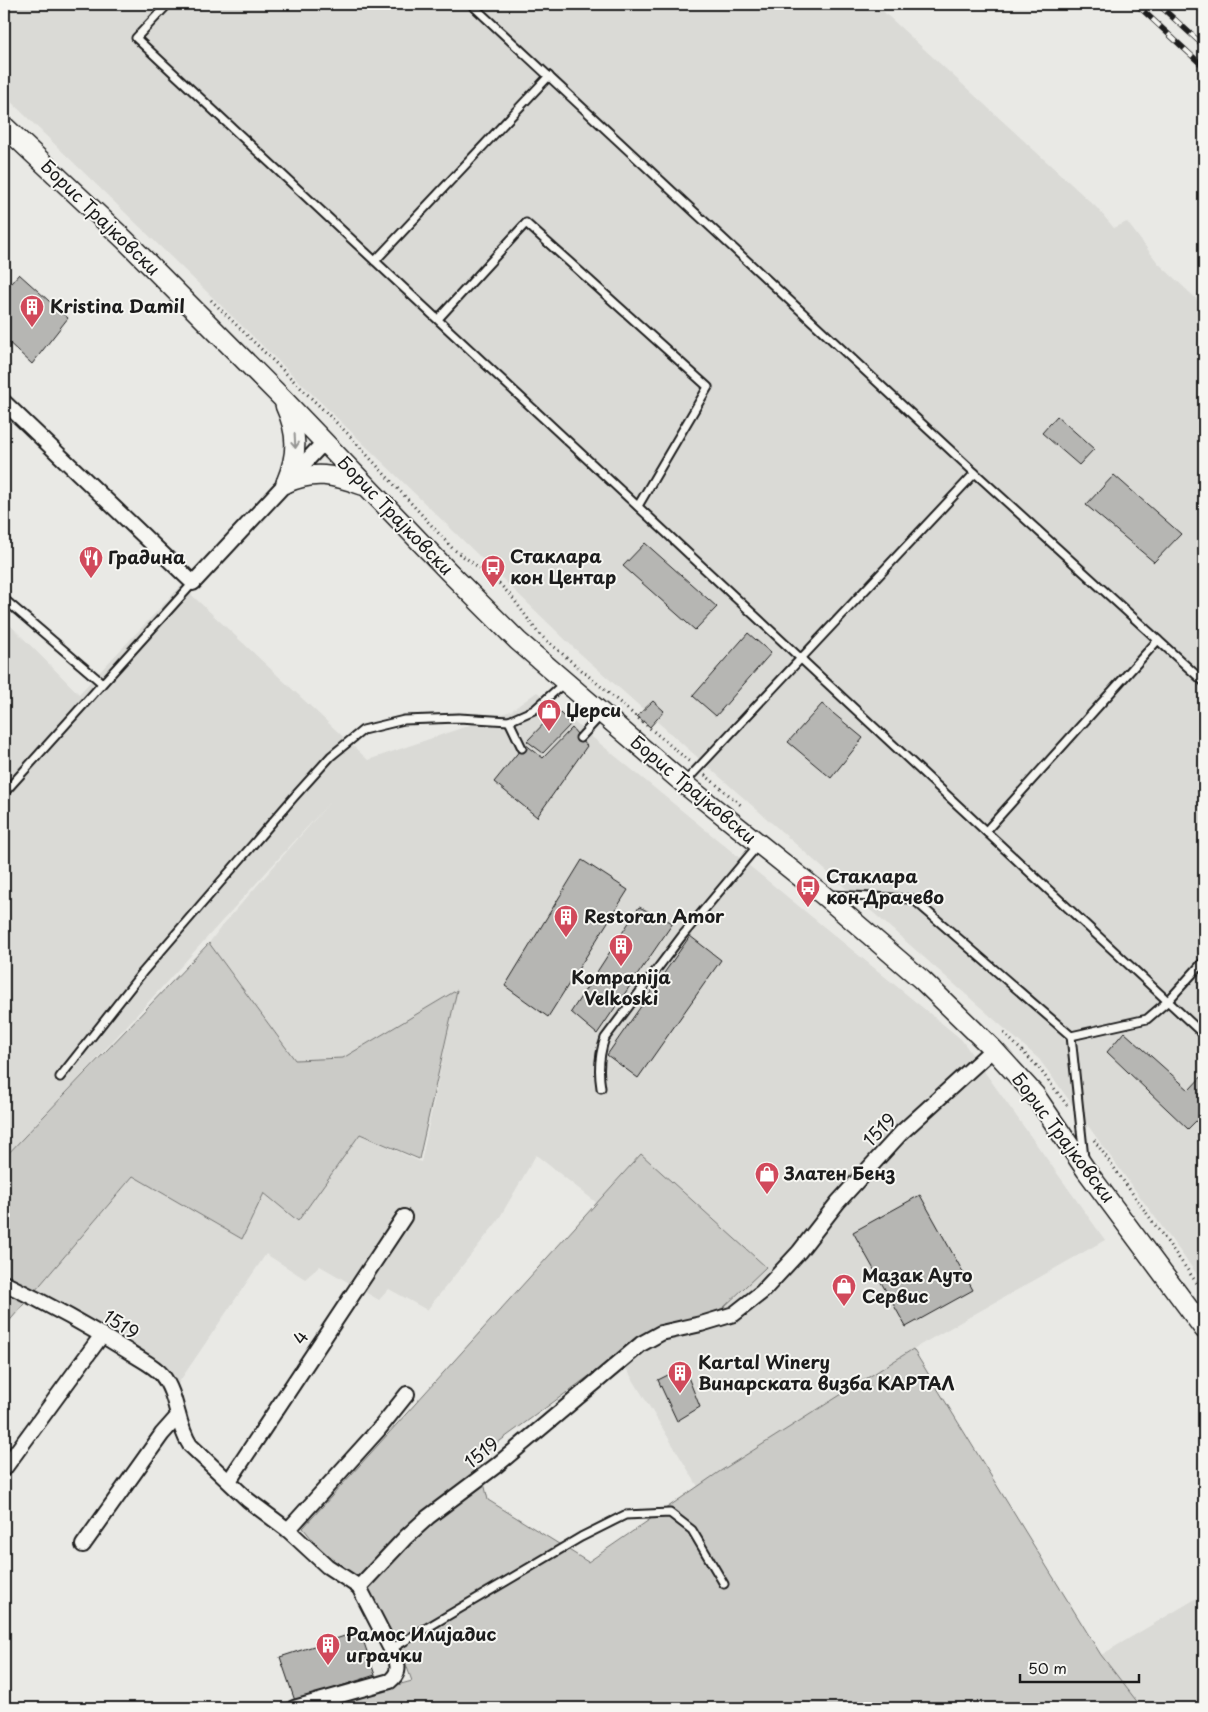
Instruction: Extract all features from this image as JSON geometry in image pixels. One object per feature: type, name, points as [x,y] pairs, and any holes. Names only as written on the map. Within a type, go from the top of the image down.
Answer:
[{"type":"main road","name":"Борис Трајковски","points":[[11,122],[518,641],[683,783],[823,895],[922,980],[993,1049],[1035,1095],[1086,1170],[1204,1329]]},
{"type":"main road","points":[[283,399],[291,417],[296,446],[294,460],[286,483]]},
{"type":"main road","points":[[286,483],[298,477],[324,475],[340,477],[366,486]]},
{"type":"street","points":[[4,402],[193,583],[324,442]]},
{"type":"street","name":"1519","points":[[4,1283],[56,1308],[162,1373],[171,1390],[184,1435],[190,1445],[248,1500],[288,1530],[327,1566],[359,1587],[406,1536],[428,1517],[504,1459],[641,1344],[661,1333],[702,1324],[734,1314],[762,1292],[799,1252],[838,1202],[902,1132],[993,1049]]},
{"type":"street","name":"4","points":[[229,1481],[404,1217]]},
{"type":"street","points":[[4,1469],[102,1335]]},
{"type":"street","points":[[288,1530],[379,1429],[407,1394]]},
{"type":"street","points":[[83,1545],[162,1434],[178,1416]]},
{"type":"street","points":[[294,1708],[390,1681],[396,1675],[398,1668],[396,1659],[359,1587]]},
{"type":"lane","points":[[168,4],[136,38],[1204,1035]]},
{"type":"lane","points":[[471,4],[1204,682]]},
{"type":"lane","points":[[375,261],[549,76]]},
{"type":"lane","points":[[438,319],[526,223],[708,388],[638,506]]},
{"type":"lane","points":[[683,783],[976,473]]},
{"type":"lane","points":[[4,793],[193,583]]},
{"type":"lane","points":[[4,599],[102,684]]},
{"type":"lane","points":[[986,831],[1158,640]]},
{"type":"lane","points":[[60,1077],[142,973],[294,797],[331,756],[363,730],[404,720],[459,718],[509,721],[534,710],[566,681]]},
{"type":"lane","points":[[580,738],[603,713]]},
{"type":"lane","points":[[509,721],[522,748]]},
{"type":"lane","points":[[601,1088],[598,1070],[601,1048],[605,1038],[682,936],[759,844]]},
{"type":"lane","points":[[823,895],[913,899],[1071,1036],[1086,1170]]},
{"type":"lane","points":[[1071,1036],[1147,1019],[1168,1001],[1204,961]]},
{"type":"lane","points":[[391,1649],[581,1537],[625,1515],[670,1512],[692,1530],[724,1584]]},
{"type":"path","points":[[4,103],[11,122]]},
{"type":"path","points":[[206,295],[346,432],[453,549],[495,579],[512,597],[539,634],[742,806]]},
{"type":"path","points":[[1001,1031],[1038,1067],[1133,1193],[1204,1293]]},
{"type":"shaded area","points":[[4,4],[875,4],[1096,207],[1114,228],[1127,222],[1158,263],[1204,306],[1204,1284],[1039,1059],[575,649],[4,95]]},
{"type":"shaded area","points":[[195,571],[182,586],[368,760],[511,711],[537,692],[961,1039],[1105,1240],[913,1349],[699,1488],[618,1355],[641,1155],[597,1203],[536,1155],[497,1222],[427,1310],[389,1289],[379,1300],[320,1266],[305,1279],[266,1254],[175,1388],[30,1297],[133,1176],[242,1239],[264,1193],[298,1221],[360,1134],[421,1162],[457,990],[343,1058],[295,1060],[209,943],[330,802],[74,1084],[4,1158],[4,619],[79,694]]},
{"type":"shaded area","points":[[209,943],[295,1060],[343,1058],[457,990],[419,1159],[360,1134],[298,1221],[264,1193],[242,1239],[133,1176],[6,1325],[4,1322],[4,1158]]},
{"type":"shaded area","points":[[641,1154],[766,1267],[723,1308],[618,1355],[478,1457],[488,1500],[588,1562],[719,1472],[913,1349],[1101,1655],[1142,1708],[320,1708],[319,1706],[412,1681],[399,1645],[303,1528]]},
{"type":"shaded area","points":[[1204,1594],[1204,1708],[1140,1708],[1101,1655]]},
{"type":"building","name":"Kristina Damil","points":[[19,274],[68,318],[32,364],[4,338],[4,291]]},
{"type":"building","points":[[1057,416],[1094,449],[1079,465],[1042,433]]},
{"type":"building","points":[[1114,475],[1181,534],[1154,562],[1086,505]]},
{"type":"building","points":[[645,543],[717,607],[695,630],[623,566]]},
{"type":"building","points":[[748,633],[771,653],[716,716],[693,696]]},
{"type":"building","points":[[653,701],[664,711],[650,727],[637,716]]},
{"type":"building","points":[[822,704],[863,738],[831,778],[788,742]]},
{"type":"building","name":"Џерси","points":[[554,713],[560,713],[571,724],[543,753],[527,741]]},
{"type":"building","points":[[572,728],[587,746],[537,817],[494,782],[525,744],[543,758]]},
{"type":"building","name":"Restoran Amor","points":[[582,860],[628,890],[548,1017],[505,986]]},
{"type":"building","name":"Kompanija Velkoski","points":[[639,907],[673,923],[597,1034],[571,1012]]},
{"type":"building","points":[[690,936],[721,960],[638,1078],[607,1055]]},
{"type":"building","points":[[1124,1032],[1189,1090],[1204,1074],[1204,1113],[1188,1129],[1107,1052]]},
{"type":"building","points":[[920,1195],[973,1290],[906,1327],[853,1232]]},
{"type":"building","name":"Kartal Winery Винарската визба КАРТАЛ","points":[[684,1367],[700,1407],[677,1421],[658,1380]]},
{"type":"building","name":"Рамос Илијадис играчки","points":[[360,1631],[375,1675],[295,1701],[280,1657]]},
{"type":"railway","points":[[1136,4],[1204,67]]},
{"type":"railway","points":[[1158,4],[1204,46]]},
{"type":"place","name":"Kristina Damil","points":[[32,328]]},
{"type":"place","name":"Градина","points":[[91,579]]},
{"type":"place","name":"Стаклара кон Центар","points":[[493,588]]},
{"type":"place","name":"Џерси","points":[[549,732]]},
{"type":"place","name":"Стаклара кон Драчево","points":[[808,908]]},
{"type":"place","name":"Restoran Amor","points":[[566,938]]},
{"type":"place","name":"Kompanija Velkoski","points":[[621,967]]},
{"type":"place","name":"Златен Бенз","points":[[767,1195]]},
{"type":"place","name":"Мазак Ауто Сервис","points":[[844,1307]]},
{"type":"place","name":"Kartal Winery Винарската визба КАРТАЛ","points":[[680,1394]]},
{"type":"place","name":"Рамос Илијадис играчки","points":[[328,1666]]}]
